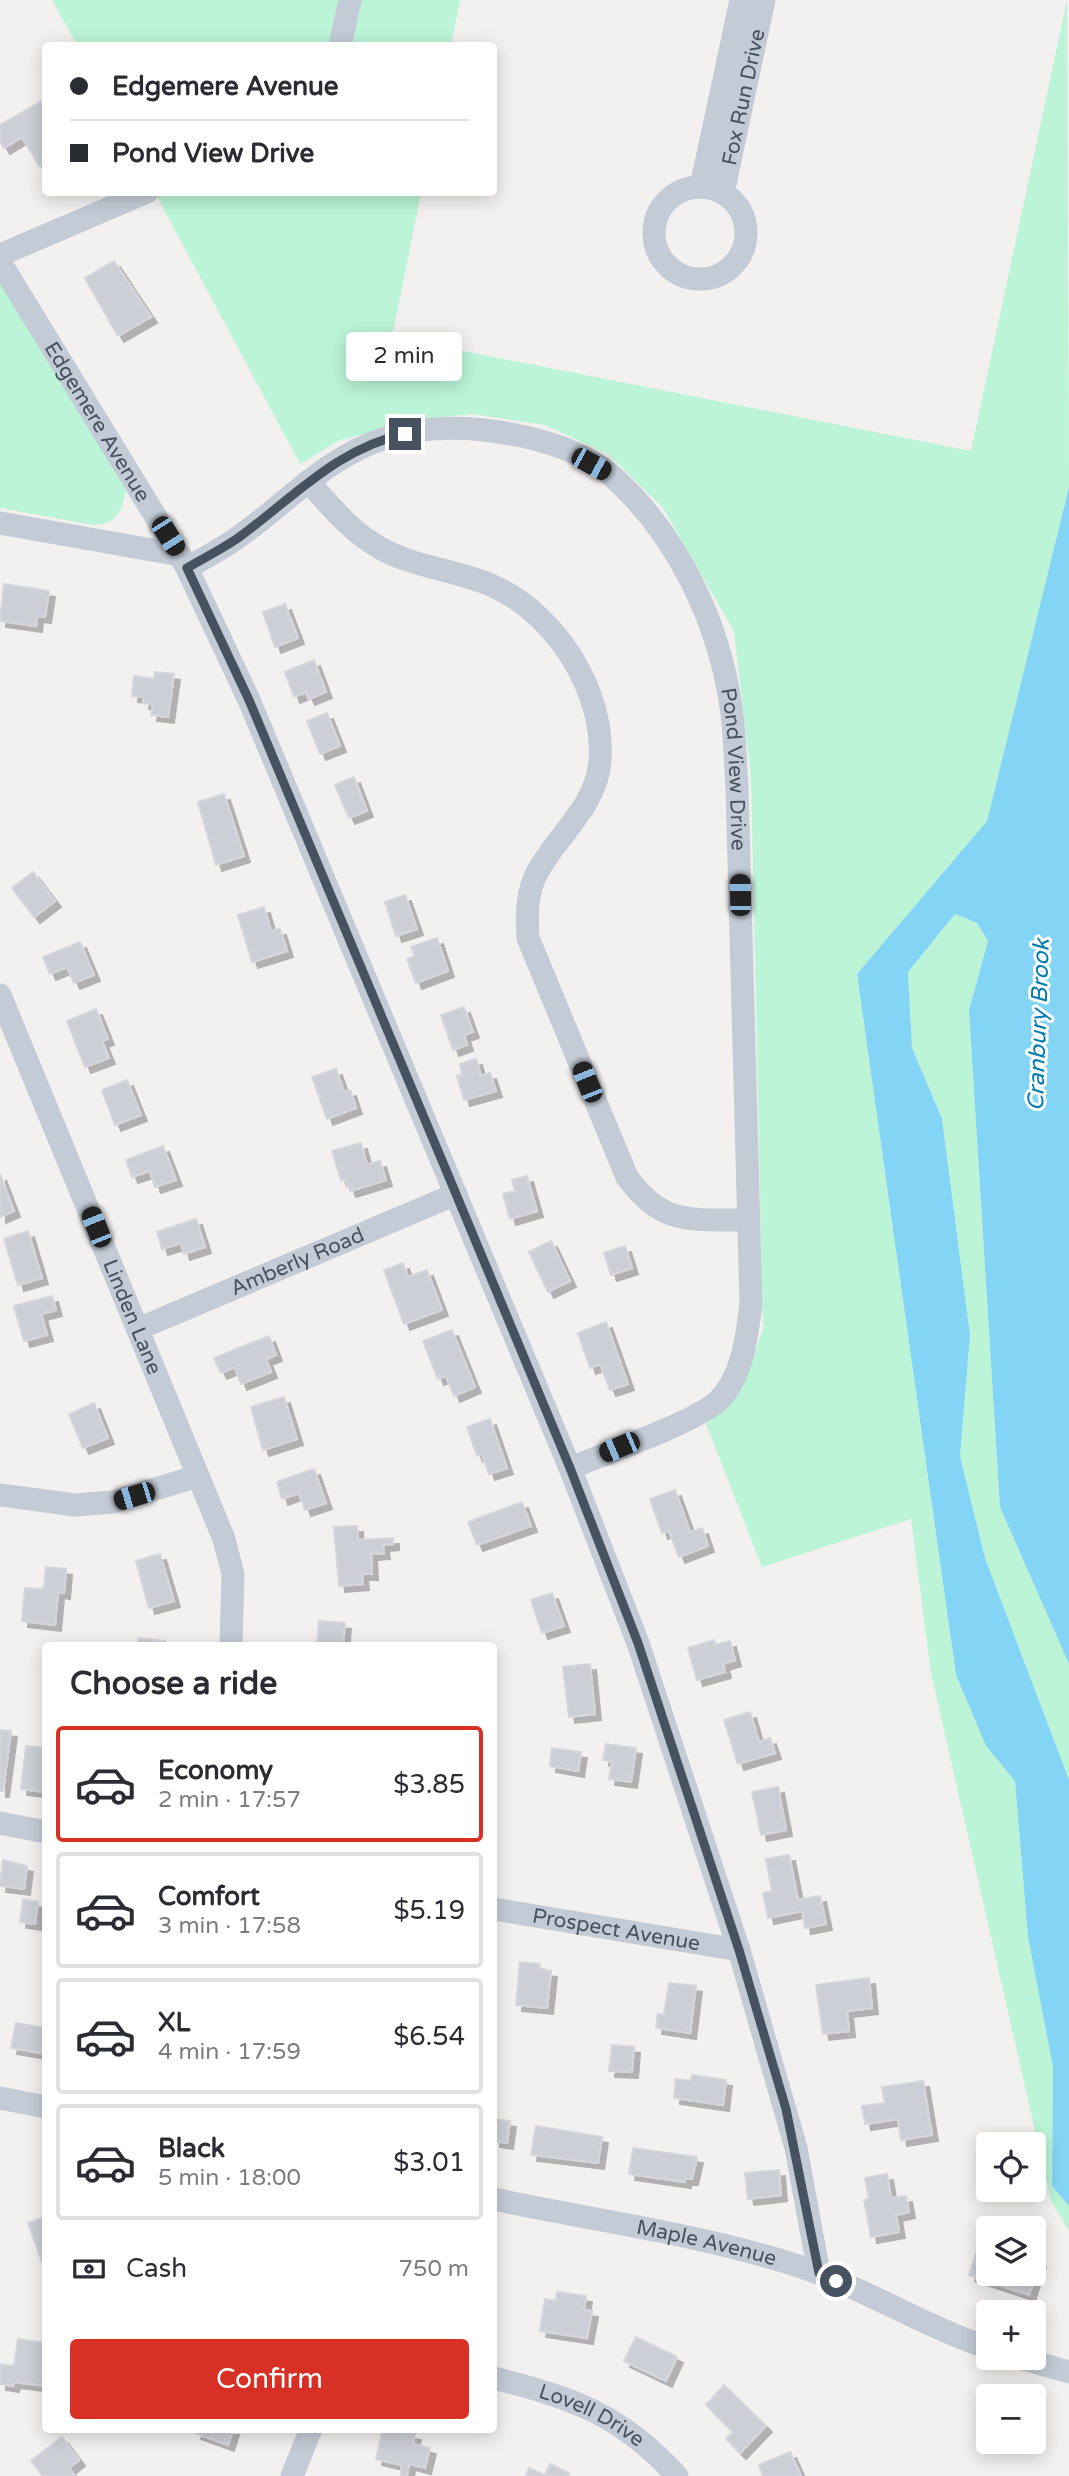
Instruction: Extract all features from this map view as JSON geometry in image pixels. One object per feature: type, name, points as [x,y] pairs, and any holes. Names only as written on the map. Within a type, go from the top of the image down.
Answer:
[{"type":"street","points":[[341,42],[350,0]]},
{"type":"street","name":"Fox Run Drive","points":[[741,0],[712,190],[764,0]]},
{"type":"street","points":[[0,255],[138,196]]},
{"type":"street","name":"Edgemere Avenue","points":[[0,262],[184,561],[249,700],[570,1468],[638,1643],[739,1950],[796,2148],[819,2273]]},
{"type":"street","name":"Pond View Drive","points":[[184,561],[237,538],[341,458],[385,438],[444,427],[495,431],[550,442],[611,475],[659,529],[693,583],[715,645],[731,706],[737,786],[751,1304],[747,1336],[738,1368],[719,1400],[684,1420],[570,1468]]},
{"type":"street","points":[[308,481],[346,525],[383,550],[493,585],[529,608],[560,643],[586,684],[600,721],[600,764],[587,802],[537,872],[526,907],[528,938],[626,1177],[641,1197],[657,1211],[687,1219],[748,1220]]},
{"type":"street","points":[[0,523],[184,561]]},
{"type":"street","name":"Linden Lane","points":[[0,995],[224,1539],[233,1574],[231,1642]]},
{"type":"street","name":"Amberly Road","points":[[138,1329],[456,1194]]},
{"type":"street","points":[[0,1495],[75,1504],[113,1502],[198,1476]]},
{"type":"street","points":[[0,1823],[42,1831]]},
{"type":"street","name":"Prospect Avenue","points":[[497,1910],[739,1950]]},
{"type":"street","points":[[0,2098],[42,2106]]},
{"type":"street","name":"Maple Avenue","points":[[497,2200],[720,2245],[819,2273],[936,2328],[976,2343]]},
{"type":"street","points":[[1046,2365],[1069,2372]]},
{"type":"street","name":"Lovell Drive","points":[[497,2379],[564,2396],[617,2423],[656,2452],[677,2476]]},
{"type":"street","points":[[292,2476],[309,2433]]},
{"type":"green space","points":[[52,0],[460,0],[452,42],[75,42]]},
{"type":"green space","points":[[1067,0],[1069,487],[987,821],[857,974],[956,1675],[986,1746],[1015,1781],[1028,1937],[1053,2067],[1052,2186],[1069,2206],[1069,2231],[1051,2201],[1046,2179],[1046,2132],[1035,2132],[931,1673],[911,1519],[762,1567],[706,1424],[729,1403],[744,1381],[763,1328],[751,778],[734,631],[663,508],[608,454],[545,425],[472,414],[415,420],[338,441],[300,464],[157,196],[420,196],[392,337],[971,451]]},
{"type":"green space","points":[[0,276],[126,491],[120,511],[113,520],[93,525],[0,508]]},
{"type":"green space","points":[[955,914],[977,923],[988,941],[969,1010],[1000,1507],[1069,1664],[1069,1780],[985,1558],[960,1456],[970,1335],[942,1119],[912,1048],[908,972]]},
{"type":"water","name":"Cranbury Brook","points":[[1069,487],[1069,1664],[1000,1507],[969,1010],[988,941],[977,923],[955,914],[908,972],[912,1048],[942,1119],[970,1335],[960,1456],[985,1558],[1069,1780],[1069,2206],[1052,2186],[1053,2067],[1028,1937],[1015,1781],[986,1746],[956,1675],[857,974],[987,821]]},
{"type":"building","points":[[42,101],[42,164],[39,166],[22,137],[4,148],[0,141],[0,125]]},
{"type":"building","points":[[114,261],[151,317],[118,336],[85,278]]},
{"type":"building","points":[[4,584],[49,591],[45,617],[37,616],[36,626],[0,621]]},
{"type":"building","points":[[285,604],[298,638],[275,647],[263,612]]},
{"type":"building","points":[[314,660],[326,692],[309,699],[306,692],[294,697],[285,672]]},
{"type":"building","points":[[155,672],[174,674],[168,717],[151,715],[153,704],[143,703],[144,697],[132,696],[134,676],[154,679]]},
{"type":"building","points":[[327,713],[340,746],[320,754],[307,721]]},
{"type":"building","points":[[354,777],[367,811],[349,818],[335,785]]},
{"type":"building","points":[[224,794],[244,856],[216,865],[198,802]]},
{"type":"building","points":[[33,872],[55,901],[34,917],[12,888]]},
{"type":"building","points":[[405,895],[417,929],[396,936],[385,902]]},
{"type":"building","points":[[264,907],[271,931],[280,929],[287,951],[252,962],[238,915]]},
{"type":"building","points":[[437,938],[448,971],[416,983],[407,959],[415,956],[411,947]]},
{"type":"building","points":[[80,942],[94,975],[74,983],[67,967],[50,974],[43,957]]},
{"type":"building","points":[[464,1007],[473,1032],[464,1035],[467,1045],[453,1050],[441,1015]]},
{"type":"building","points":[[96,1009],[108,1039],[102,1041],[109,1058],[85,1067],[67,1021]]},
{"type":"building","points":[[476,1059],[481,1076],[490,1073],[496,1091],[464,1100],[457,1076],[462,1075],[460,1064]]},
{"type":"building","points":[[336,1069],[344,1092],[350,1090],[356,1108],[327,1119],[312,1077]]},
{"type":"building","points":[[127,1080],[141,1115],[115,1125],[102,1090]]},
{"type":"building","points":[[361,1143],[367,1165],[380,1161],[386,1180],[350,1191],[346,1179],[341,1180],[332,1151]]},
{"type":"building","points":[[163,1146],[176,1180],[155,1187],[150,1171],[132,1177],[126,1160]]},
{"type":"building","points":[[0,1174],[14,1211],[0,1217]]},
{"type":"building","points":[[527,1176],[537,1211],[510,1219],[503,1194],[515,1191],[512,1180]]},
{"type":"building","points":[[196,1219],[205,1247],[184,1254],[181,1243],[162,1249],[157,1232]]},
{"type":"building","points":[[28,1231],[42,1278],[18,1285],[4,1239]]},
{"type":"building","points":[[551,1241],[570,1281],[548,1292],[529,1252]]},
{"type":"building","points":[[625,1246],[632,1268],[611,1275],[604,1253]]},
{"type":"building","points":[[403,1263],[408,1277],[427,1270],[442,1310],[404,1324],[384,1270]]},
{"type":"building","points":[[52,1296],[56,1310],[41,1314],[47,1335],[24,1341],[14,1306]]},
{"type":"building","points":[[606,1322],[628,1384],[610,1390],[600,1364],[590,1368],[578,1333]]},
{"type":"building","points":[[452,1330],[475,1387],[454,1396],[446,1376],[438,1379],[423,1341]]},
{"type":"building","points":[[269,1336],[276,1355],[266,1359],[271,1372],[241,1384],[235,1367],[221,1373],[214,1358]]},
{"type":"building","points":[[284,1397],[297,1439],[263,1450],[251,1407]]},
{"type":"building","points":[[94,1403],[108,1438],[83,1448],[69,1414]]},
{"type":"building","points":[[490,1419],[507,1468],[489,1474],[482,1454],[477,1456],[467,1427]]},
{"type":"building","points":[[314,1469],[326,1503],[305,1510],[299,1493],[282,1499],[277,1482]]},
{"type":"building","points":[[675,1490],[690,1532],[702,1528],[708,1546],[679,1557],[669,1531],[662,1533],[650,1499]]},
{"type":"building","points":[[522,1502],[531,1526],[477,1545],[468,1522]]},
{"type":"building","points":[[357,1526],[358,1540],[393,1538],[393,1544],[383,1545],[384,1553],[371,1554],[372,1574],[362,1574],[363,1584],[339,1586],[334,1527]]},
{"type":"building","points":[[160,1554],[174,1601],[149,1608],[136,1561]]},
{"type":"building","points":[[46,1567],[66,1569],[64,1593],[58,1592],[55,1625],[22,1621],[25,1588],[44,1589]]},
{"type":"building","points":[[552,1593],[564,1626],[542,1633],[531,1600]]},
{"type":"building","points":[[319,1621],[345,1623],[343,1642],[317,1642]]},
{"type":"building","points":[[139,1638],[165,1641],[165,1642],[138,1642]]},
{"type":"building","points":[[714,1640],[715,1645],[730,1641],[735,1660],[723,1664],[725,1672],[697,1680],[688,1648]]},
{"type":"building","points":[[590,1664],[595,1714],[569,1717],[563,1667]]},
{"type":"building","points":[[750,1712],[759,1742],[770,1738],[775,1753],[738,1764],[724,1720]]},
{"type":"building","points":[[0,1730],[11,1731],[3,1791],[0,1791]]},
{"type":"building","points":[[606,1744],[636,1748],[631,1782],[609,1779],[612,1761],[603,1760]]},
{"type":"building","points":[[26,1746],[42,1748],[42,1792],[21,1789]]},
{"type":"building","points":[[552,1748],[581,1752],[578,1771],[550,1766]]},
{"type":"building","points":[[778,1787],[786,1830],[761,1835],[752,1792]]},
{"type":"building","points":[[789,1855],[798,1900],[820,1896],[826,1924],[805,1928],[802,1911],[768,1918],[763,1893],[772,1891],[766,1859]]},
{"type":"building","points":[[3,1860],[27,1866],[24,1889],[0,1886]]},
{"type":"building","points":[[23,1899],[38,1902],[35,1924],[20,1922]]},
{"type":"building","points":[[520,1962],[540,1964],[539,1970],[551,1971],[547,2008],[516,2005]]},
{"type":"building","points":[[869,1978],[872,2008],[847,2011],[849,2031],[823,2034],[816,1985]]},
{"type":"building","points":[[669,1983],[696,1986],[690,2033],[656,2028],[658,2014],[664,2015]]},
{"type":"building","points":[[16,2023],[42,2027],[42,2053],[11,2048]]},
{"type":"building","points":[[612,2045],[634,2047],[632,2072],[609,2071]]},
{"type":"building","points":[[692,2075],[726,2080],[723,2105],[674,2098],[676,2079],[691,2081]]},
{"type":"building","points":[[923,2081],[932,2135],[901,2140],[898,2119],[865,2124],[862,2106],[885,2103],[882,2087]]},
{"type":"building","points":[[497,2119],[510,2121],[507,2143],[497,2141]]},
{"type":"building","points":[[536,2126],[602,2137],[598,2163],[531,2155]]},
{"type":"building","points":[[633,2148],[697,2157],[692,2179],[685,2179],[685,2182],[629,2174]]},
{"type":"building","points":[[779,2170],[781,2195],[748,2199],[745,2173]]},
{"type":"building","points":[[887,2174],[891,2198],[906,2196],[909,2212],[896,2215],[899,2232],[871,2237],[864,2200],[869,2199],[865,2178]]},
{"type":"building","points":[[42,2218],[42,2262],[28,2223]]},
{"type":"building","points":[[976,2253],[976,2277],[969,2275]]},
{"type":"building","points":[[1002,2286],[1032,2286],[1029,2295]]},
{"type":"building","points":[[557,2292],[586,2296],[584,2310],[592,2311],[587,2338],[540,2331],[545,2299],[556,2301]]},
{"type":"building","points":[[636,2337],[677,2357],[666,2381],[624,2361]]},
{"type":"building","points":[[18,2339],[42,2342],[42,2386],[14,2382],[13,2386],[0,2384],[0,2364],[14,2366]]},
{"type":"building","points":[[724,2385],[766,2426],[740,2453],[726,2439],[733,2432],[706,2405]]},
{"type":"building","points":[[195,2433],[232,2433],[228,2445]]},
{"type":"building","points":[[382,2433],[415,2434],[413,2444],[430,2448],[425,2468],[409,2464],[407,2476],[401,2476],[401,2465],[376,2459]]},
{"type":"building","points":[[62,2437],[79,2460],[69,2468],[75,2476],[43,2476],[31,2461]]},
{"type":"building","points":[[790,2452],[801,2476],[763,2476],[759,2465]]},
{"type":"building","points":[[550,2464],[569,2473],[568,2476],[526,2476],[529,2468],[545,2475]]},
{"type":"route","points":[[405,434],[385,438],[341,458],[237,538],[187,568],[249,700],[570,1468],[638,1643],[739,1950],[786,2109],[796,2148],[819,2273],[836,2281]]}]
